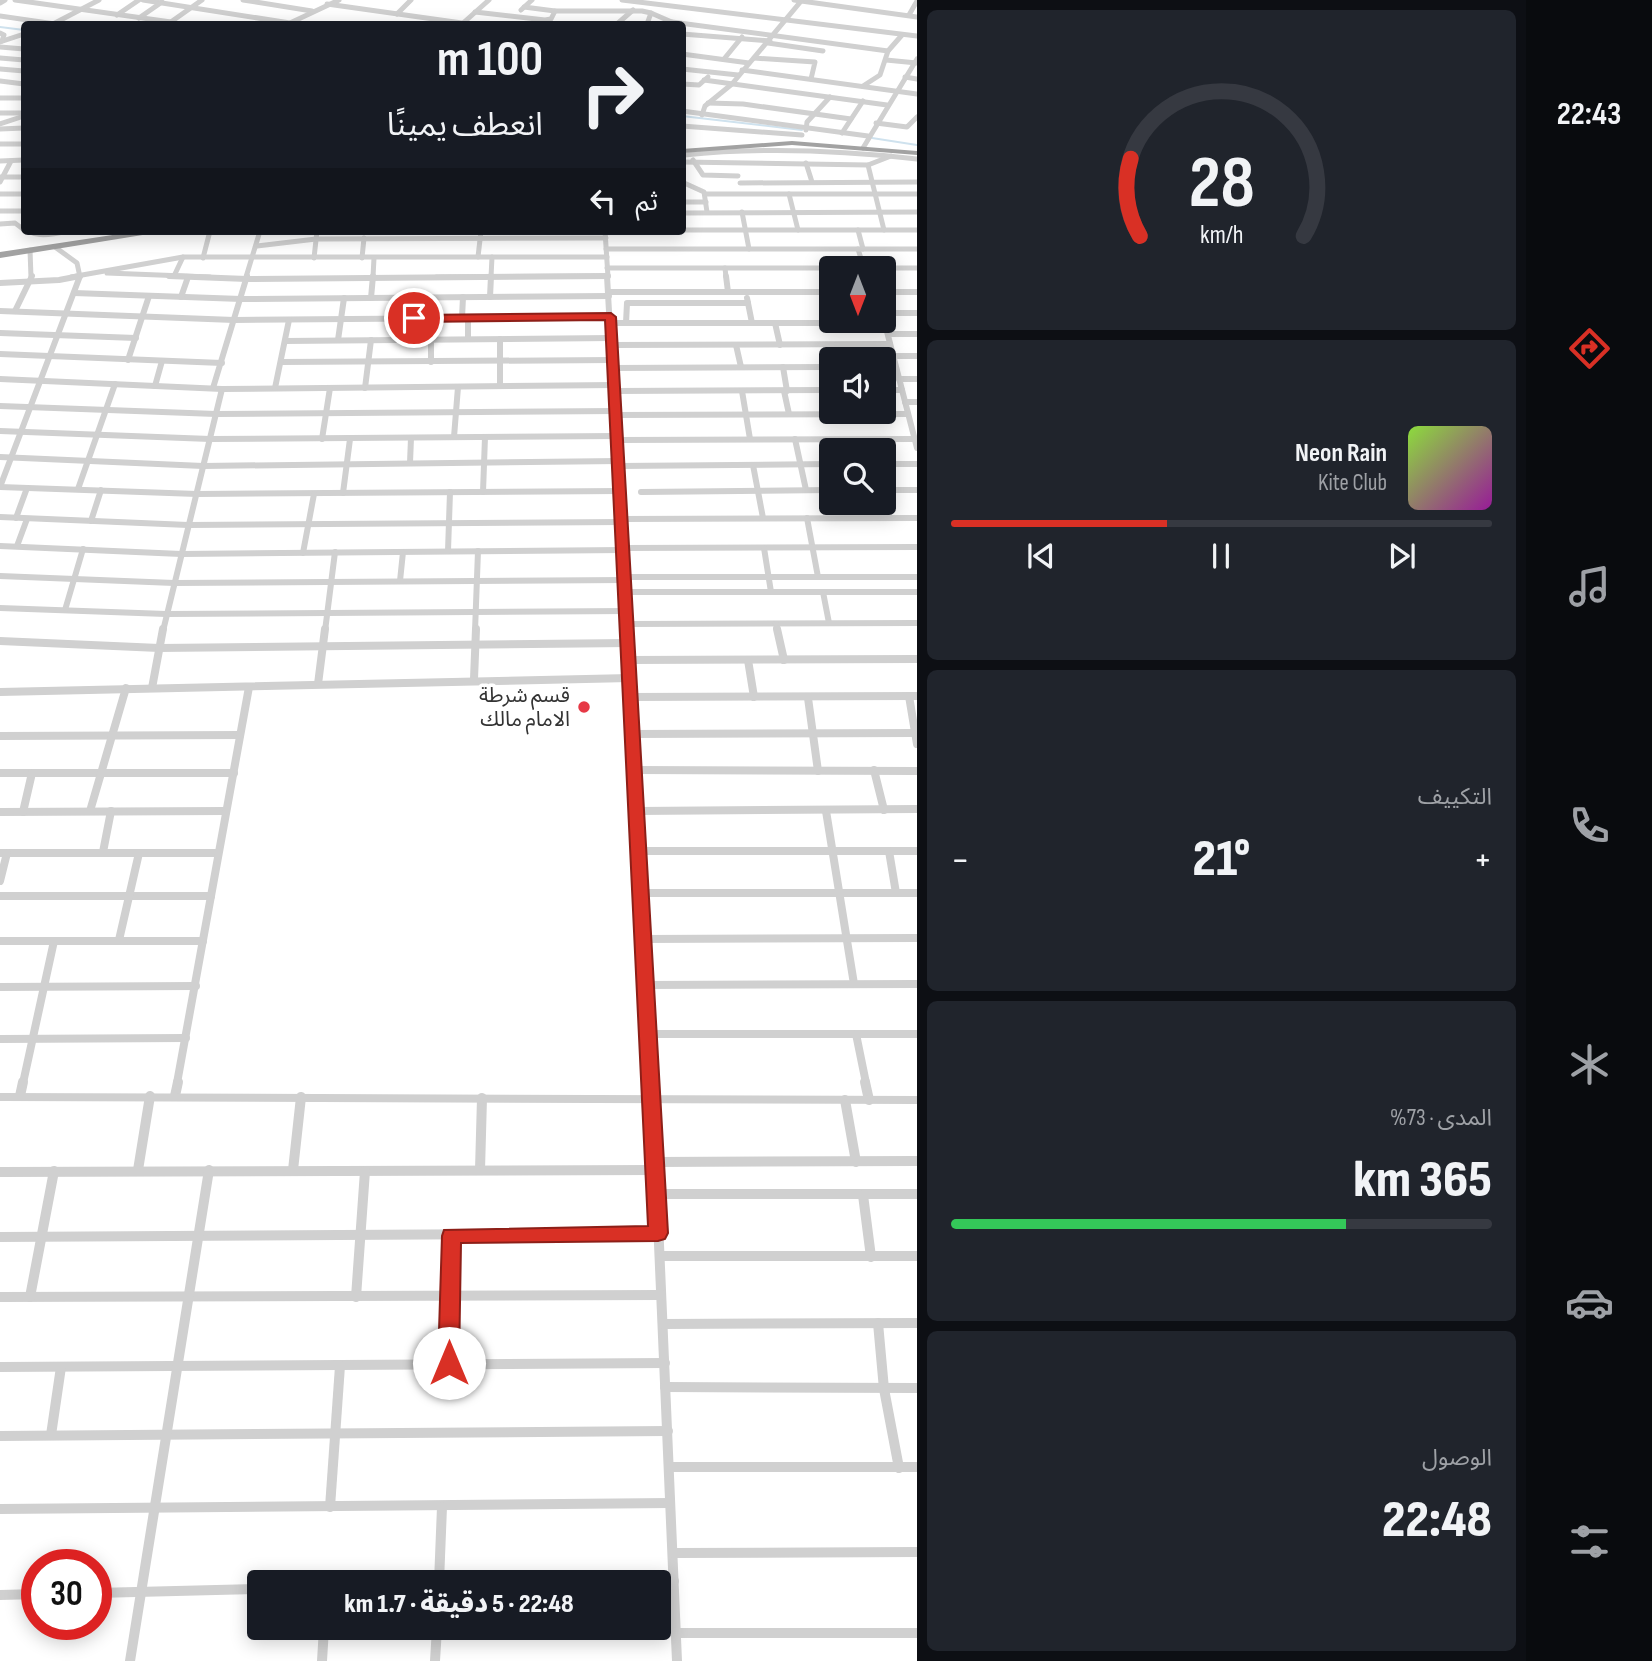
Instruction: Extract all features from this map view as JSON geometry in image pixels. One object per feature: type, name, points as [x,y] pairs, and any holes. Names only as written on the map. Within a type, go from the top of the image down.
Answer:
[{"type":"highway","points":[[686,155],[792,143],[917,153]]},
{"type":"highway","points":[[0,255],[123,235]]},
{"type":"street","points":[[15,0],[157,21]]},
{"type":"street","points":[[41,4],[47,0]]},
{"type":"street","points":[[60,21],[99,0]]},
{"type":"street","points":[[117,15],[141,0],[162,1],[280,21]]},
{"type":"street","points":[[172,21],[202,0]]},
{"type":"street","points":[[243,0],[312,11]]},
{"type":"street","points":[[297,21],[312,11],[340,0]]},
{"type":"street","points":[[397,14],[411,0]]},
{"type":"street","points":[[465,21],[489,0]]},
{"type":"street","points":[[514,17],[532,0]]},
{"type":"street","points":[[622,0],[870,33],[917,36]]},
{"type":"street","points":[[794,0],[917,17]]},
{"type":"street","points":[[702,115],[703,107],[732,84],[787,21],[801,0]]},
{"type":"street","points":[[139,18],[162,1]]},
{"type":"street","points":[[621,21],[644,1]]},
{"type":"street","points":[[909,15],[917,2]]},
{"type":"street","points":[[327,4],[442,21]]},
{"type":"street","points":[[524,7],[555,11],[633,10],[651,13],[670,21]]},
{"type":"street","points":[[127,8],[149,11]]},
{"type":"street","points":[[475,12],[548,19],[555,11]]},
{"type":"street","points":[[648,21],[651,13]]},
{"type":"street","points":[[0,16],[34,21]]},
{"type":"street","points":[[254,21],[258,16]]},
{"type":"street","points":[[686,24],[888,51]]},
{"type":"street","points":[[724,59],[747,31]]},
{"type":"street","points":[[686,32],[823,51]]},
{"type":"street","points":[[0,33],[4,35],[1,43]]},
{"type":"street","points":[[1,43],[21,35]]},
{"type":"street","points":[[863,86],[880,75],[888,51],[902,35]]},
{"type":"street","points":[[857,46],[862,41]]},
{"type":"street","points":[[811,79],[815,62],[829,42]]},
{"type":"street","points":[[1,43],[21,48]]},
{"type":"street","points":[[686,54],[749,63]]},
{"type":"street","points":[[0,58],[21,60]]},
{"type":"street","points":[[754,58],[815,62]]},
{"type":"street","points":[[776,90],[783,76],[783,60]]},
{"type":"street","points":[[886,60],[916,62]]},
{"type":"street","points":[[863,148],[887,105],[916,62]]},
{"type":"street","points":[[0,69],[21,71]]},
{"type":"street","points":[[686,69],[783,76],[917,94]]},
{"type":"street","points":[[686,84],[699,85],[712,72]]},
{"type":"street","points":[[905,77],[917,79]]},
{"type":"street","points":[[704,80],[887,105]]},
{"type":"street","points":[[0,81],[21,84]]},
{"type":"street","points":[[8,98],[21,86]]},
{"type":"street","points":[[792,143],[806,131],[807,122],[830,97]]},
{"type":"street","points":[[0,98],[21,99]]},
{"type":"street","points":[[842,133],[863,101]]},
{"type":"street","points":[[708,103],[743,104],[851,119]]},
{"type":"street","points":[[686,112],[868,136]]},
{"type":"street","points":[[0,113],[21,115]]},
{"type":"street","points":[[0,127],[21,116]]},
{"type":"street","points":[[904,128],[917,117]]},
{"type":"street","points":[[876,123],[917,130]]},
{"type":"street","points":[[686,126],[802,135]]},
{"type":"street","points":[[0,127],[21,128]]},
{"type":"street","points":[[0,144],[21,144]]},
{"type":"street","points":[[686,155],[735,150],[816,149],[893,153],[917,159]]},
{"type":"street","points":[[816,149],[822,162]]},
{"type":"street","points":[[771,150],[776,163]]},
{"type":"street","points":[[695,162],[868,164],[893,153]]},
{"type":"street","points":[[686,157],[695,162],[703,175]]},
{"type":"street","points":[[0,161],[21,160]]},
{"type":"street","points":[[1,179],[11,161]]},
{"type":"street","points":[[732,162],[742,194]]},
{"type":"street","points":[[806,163],[812,182]]},
{"type":"street","points":[[868,164],[884,230]]},
{"type":"street","points":[[686,183],[703,175],[739,180],[917,182]]},
{"type":"street","points":[[1,179],[21,177]]},
{"type":"street","points":[[686,185],[706,194],[917,194]]},
{"type":"street","points":[[0,194],[21,194]]},
{"type":"street","points":[[706,194],[707,212]]},
{"type":"street","points":[[789,194],[798,230]]},
{"type":"street","points":[[686,202],[706,202]]},
{"type":"street","points":[[0,211],[21,211]]},
{"type":"street","points":[[742,212],[749,249]]},
{"type":"street","points":[[686,213],[917,212]]},
{"type":"street","points":[[0,224],[15,223],[21,230]]},
{"type":"street","points":[[686,230],[917,230]]},
{"type":"street","points":[[858,230],[862,256]]},
{"type":"street","points":[[203,258],[209,235]]},
{"type":"street","points":[[213,388],[259,235]]},
{"type":"street","points":[[314,258],[316,235]]},
{"type":"street","points":[[345,239],[346,235]]},
{"type":"street","points":[[257,246],[387,235],[480,238],[574,235]]},
{"type":"street","points":[[478,257],[480,235]]},
{"type":"street","points":[[605,235],[629,624],[629,678],[653,1100],[677,1661]]},
{"type":"street","points":[[362,258],[364,238]]},
{"type":"street","points":[[55,247],[77,263],[81,274],[0,487],[197,494],[620,491]]},
{"type":"street","points":[[0,283],[57,281],[81,274],[183,257],[428,258],[717,249],[917,248]]},
{"type":"street","points":[[717,249],[728,292]]},
{"type":"street","points":[[797,249],[803,268]]},
{"type":"street","points":[[15,311],[30,281],[30,250]]},
{"type":"street","points":[[174,276],[183,257]]},
{"type":"street","points":[[490,297],[492,257]]},
{"type":"street","points":[[371,298],[374,258]]},
{"type":"street","points":[[426,277],[428,258]]},
{"type":"street","points":[[94,272],[247,279],[491,277],[722,268],[819,268]]},
{"type":"street","points":[[896,268],[917,268]]},
{"type":"street","points":[[0,277],[9,281]]},
{"type":"street","points":[[181,297],[188,277]]},
{"type":"street","points":[[746,292],[752,323]]},
{"type":"street","points":[[74,293],[241,299],[819,292]]},
{"type":"street","points":[[896,292],[917,292]]},
{"type":"street","points":[[128,360],[149,296]]},
{"type":"street","points":[[463,297],[468,339]]},
{"type":"street","points":[[338,340],[344,298]]},
{"type":"street","points":[[626,323],[626,303],[748,303]]},
{"type":"street","points":[[0,311],[234,320],[465,318],[611,320],[626,323],[819,322]]},
{"type":"street","points":[[896,316],[917,313]]},
{"type":"street","points":[[275,388],[289,320]]},
{"type":"street","points":[[775,323],[780,345]]},
{"type":"street","points":[[0,332],[136,338]]},
{"type":"street","points":[[890,347],[888,334],[917,334]]},
{"type":"street","points":[[431,339],[431,362]]},
{"type":"street","points":[[285,341],[500,339],[736,345],[890,344]]},
{"type":"street","points":[[500,339],[500,387]]},
{"type":"street","points":[[365,388],[371,340]]},
{"type":"street","points":[[736,345],[741,367]]},
{"type":"street","points":[[0,354],[222,363]]},
{"type":"street","points":[[896,356],[917,356]]},
{"type":"street","points":[[155,386],[162,361]]},
{"type":"street","points":[[281,362],[500,361],[819,367]]},
{"type":"street","points":[[783,367],[789,414]]},
{"type":"street","points":[[896,370],[914,426],[917,448]]},
{"type":"street","points":[[0,379],[213,388],[819,390]]},
{"type":"street","points":[[899,379],[917,379]]},
{"type":"street","points":[[78,489],[115,384]]},
{"type":"street","points":[[454,437],[458,387]]},
{"type":"street","points":[[152,688],[166,614],[222,388]]},
{"type":"street","points":[[322,439],[330,388]]},
{"type":"street","points":[[896,390],[902,390]]},
{"type":"street","points":[[741,391],[750,439]]},
{"type":"street","points":[[905,402],[917,402]]},
{"type":"street","points":[[0,406],[216,414],[908,414]]},
{"type":"street","points":[[0,431],[210,439],[915,439]]},
{"type":"street","points":[[483,492],[485,437]]},
{"type":"street","points":[[410,463],[411,438]]},
{"type":"street","points":[[344,493],[350,439]]},
{"type":"street","points":[[795,439],[806,490]]},
{"type":"street","points":[[0,457],[203,466],[410,463],[819,464]]},
{"type":"street","points":[[753,464],[763,518]]},
{"type":"street","points":[[896,464],[917,464]]},
{"type":"street","points":[[16,518],[27,488]]},
{"type":"street","points":[[91,521],[101,490]]},
{"type":"street","points":[[641,492],[819,490]]},
{"type":"street","points":[[896,490],[917,490]]},
{"type":"street","points":[[447,551],[450,492]]},
{"type":"street","points":[[303,553],[314,494]]},
{"type":"street","points":[[0,517],[188,525],[917,518]]},
{"type":"street","points":[[807,518],[818,577]]},
{"type":"street","points":[[17,547],[27,519]]},
{"type":"street","points":[[0,546],[181,554],[917,547]]},
{"type":"street","points":[[764,548],[771,592]]},
{"type":"street","points":[[65,610],[83,550]]},
{"type":"street","points":[[474,679],[478,551]]},
{"type":"street","points":[[318,684],[335,552]]},
{"type":"street","points":[[400,581],[403,552]]},
{"type":"street","points":[[0,576],[174,583],[917,577]]},
{"type":"street","points":[[627,592],[917,592]]},
{"type":"street","points":[[823,592],[829,623]]},
{"type":"street","points":[[0,608],[166,614],[628,611]]},
{"type":"street","points":[[629,624],[917,623]]},
{"type":"street","points":[[776,624],[784,660]]},
{"type":"street","points":[[0,641],[159,648],[628,643]]},
{"type":"street","points":[[629,660],[917,660]]},
{"type":"street","points":[[748,660],[754,697]]},
{"type":"street","points":[[1,693],[474,679],[629,678]]},
{"type":"street","points":[[175,1097],[250,687]]},
{"type":"street","points":[[90,811],[127,688]]},
{"type":"street","points":[[631,697],[913,696],[917,744]]},
{"type":"street","points":[[808,698],[818,771]]},
{"type":"street","points":[[632,734],[915,733]]},
{"type":"street","points":[[0,736],[240,735]]},
{"type":"street","points":[[635,770],[917,771]]},
{"type":"street","points":[[874,771],[884,810]]},
{"type":"street","points":[[0,773],[234,773]]},
{"type":"street","points":[[23,812],[32,773]]},
{"type":"street","points":[[637,810],[917,809]]},
{"type":"street","points":[[103,852],[111,811]]},
{"type":"street","points":[[0,812],[226,811]]},
{"type":"street","points":[[826,811],[854,984]]},
{"type":"street","points":[[638,851],[917,851]]},
{"type":"street","points":[[889,851],[896,893]]},
{"type":"street","points":[[0,881],[4,853],[218,853]]},
{"type":"street","points":[[119,940],[139,853]]},
{"type":"street","points":[[640,894],[917,893]]},
{"type":"street","points":[[0,896],[211,896]]},
{"type":"street","points":[[643,939],[917,938]]},
{"type":"street","points":[[0,941],[203,941]]},
{"type":"street","points":[[20,1096],[54,941]]},
{"type":"street","points":[[645,985],[916,986]]},
{"type":"street","points":[[0,987],[196,986]]},
{"type":"street","points":[[648,1034],[917,1034]]},
{"type":"street","points":[[856,1034],[869,1100]]},
{"type":"street","points":[[0,1039],[186,1038]]},
{"type":"street","points":[[138,1170],[150,1096]]},
{"type":"street","points":[[0,1097],[917,1100]]},
{"type":"street","points":[[293,1170],[301,1097]]},
{"type":"street","points":[[480,1170],[482,1098]]},
{"type":"street","points":[[845,1100],[856,1162]]},
{"type":"street","points":[[0,1172],[480,1170],[917,1161]]},
{"type":"street","points":[[130,1661],[180,1365],[209,1170]]},
{"type":"street","points":[[30,1297],[54,1171]]},
{"type":"street","points":[[356,1297],[365,1171]]},
{"type":"street","points":[[657,1194],[917,1194]]},
{"type":"street","points":[[863,1195],[871,1257]]},
{"type":"street","points":[[0,1237],[658,1233]]},
{"type":"street","points":[[449,1363],[451,1236]]},
{"type":"street","points":[[660,1256],[917,1256]]},
{"type":"street","points":[[0,1297],[661,1295]]},
{"type":"street","points":[[877,1323],[884,1389],[900,1468]]},
{"type":"street","points":[[663,1324],[917,1323]]},
{"type":"street","points":[[0,1367],[665,1363]]},
{"type":"street","points":[[330,1507],[340,1366]]},
{"type":"street","points":[[51,1435],[61,1367]]},
{"type":"street","points":[[665,1387],[917,1388]]},
{"type":"street","points":[[0,1436],[668,1431]]},
{"type":"street","points":[[669,1467],[917,1467]]},
{"type":"street","points":[[0,1509],[670,1503]]},
{"type":"street","points":[[439,1570],[442,1507]]},
{"type":"street","points":[[673,1553],[917,1552]]},
{"type":"street","points":[[112,1593],[247,1589]]},
{"type":"street","points":[[0,1595],[21,1594]]},
{"type":"street","points":[[677,1633],[917,1633]]},
{"type":"street","points":[[322,1661],[323,1640]]},
{"type":"street","points":[[435,1661],[436,1640]]},
{"type":"waterway","points":[[0,27],[21,30]]},
{"type":"waterway","points":[[686,116],[802,130]]},
{"type":"waterway","points":[[872,138],[917,145]]},
{"type":"place","name":"قسم شرطة الامام مالك","points":[[584,707]]},
{"type":"route","points":[[414,318],[611,317],[657,1194],[658,1233],[451,1236],[449,1363]]}]
